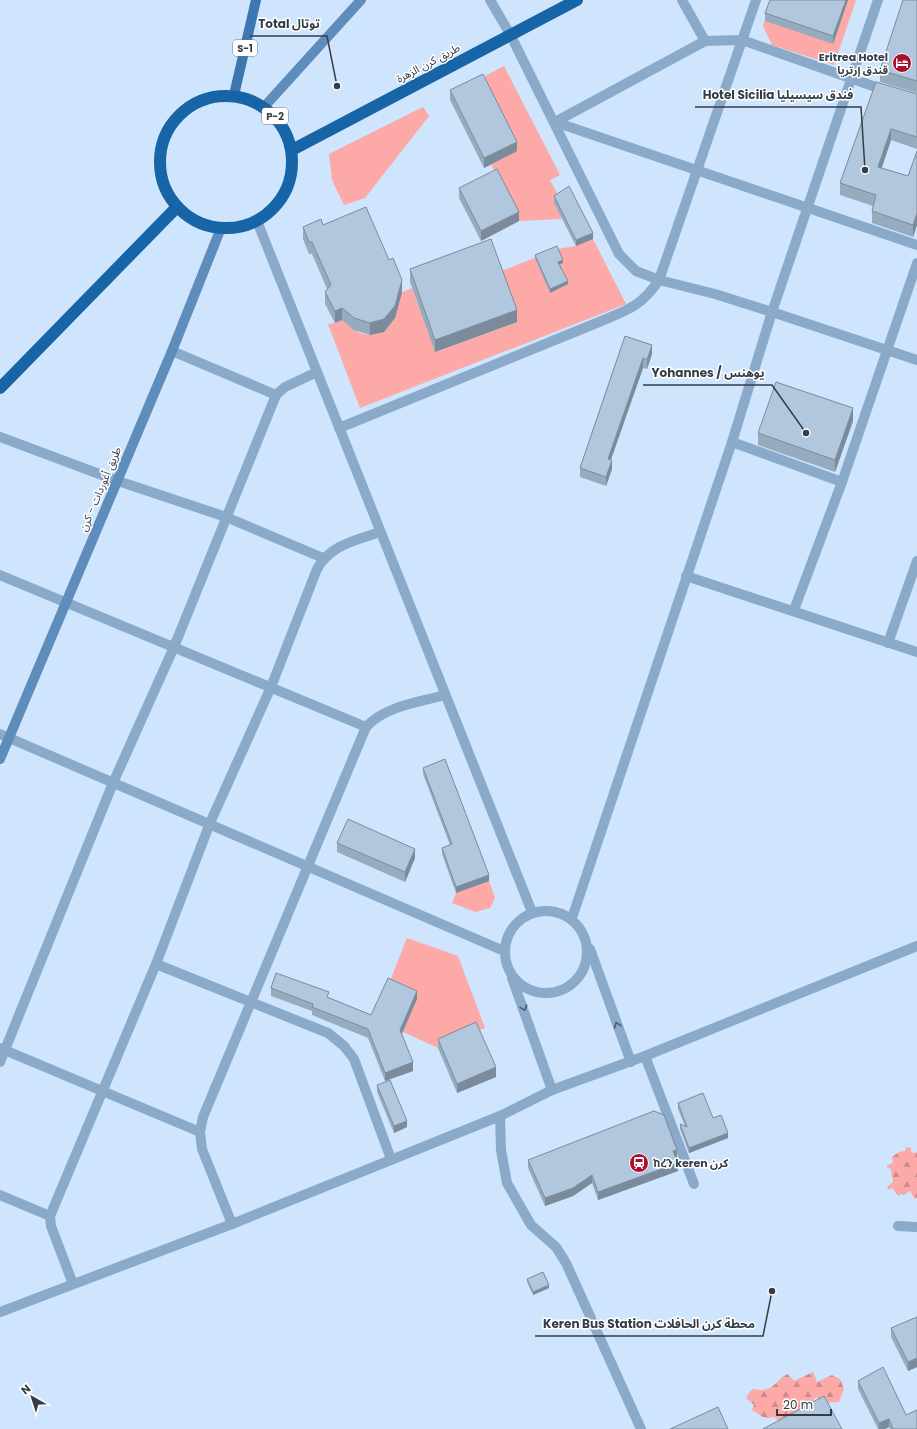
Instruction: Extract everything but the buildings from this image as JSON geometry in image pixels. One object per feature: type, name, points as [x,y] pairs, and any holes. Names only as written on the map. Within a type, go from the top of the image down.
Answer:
[{"type":"highway","name":"طريق كرن الزهرة","points":[[292,150],[577,0]]},
{"type":"highway","name":"P-2","points":[[234,95],[250,99],[264,107],[280,123],[287,133],[292,150],[293,164],[291,178],[286,191],[278,203],[257,221],[239,227],[221,228],[205,225],[190,218],[177,207],[168,194],[162,179],[160,168],[161,147],[167,132],[176,118],[192,104],[202,99],[218,96],[234,95]]},
{"type":"highway","points":[[0,388],[177,207]]},
{"type":"main road","name":"S-1","points":[[234,95],[256,0]]},
{"type":"street","points":[[264,107],[361,0]]},
{"type":"street","points":[[490,0],[510,34],[555,122],[619,254],[636,271],[659,280],[772,312],[917,360]]},
{"type":"street","points":[[682,0],[705,41]]},
{"type":"street","points":[[339,428],[633,307],[648,296],[659,280],[756,0]]},
{"type":"street","points":[[572,918],[732,442],[772,312],[878,0]]},
{"type":"street","points":[[555,122],[705,41],[742,40],[850,79],[895,93]]},
{"type":"street","points":[[555,122],[698,169],[917,245]]},
{"type":"street","points":[[257,221],[532,912]]},
{"type":"street","name":"طريق أغوردات - كرن","points":[[0,759],[4,736],[67,601],[172,351],[221,228]]},
{"type":"street","points":[[794,610],[842,482],[917,264]]},
{"type":"street","points":[[172,351],[276,395]]},
{"type":"street","points":[[0,1062],[2,1049],[113,783],[174,647],[276,395],[285,387],[317,372]]},
{"type":"street","points":[[0,437],[118,481],[226,517],[323,558]]},
{"type":"street","points":[[732,442],[842,482]]},
{"type":"street","points":[[73,1284],[51,1226],[50,1216],[156,964],[210,823],[270,687],[317,569],[323,558],[347,542],[380,532]]},
{"type":"street","points":[[888,643],[917,561]]},
{"type":"street","points":[[0,575],[67,601],[366,726]]},
{"type":"street","points":[[686,576],[794,610],[917,652]]},
{"type":"street","points":[[232,1224],[202,1149],[200,1132],[203,1117],[366,726],[373,719],[385,712],[445,695]]},
{"type":"street","points":[[4,736],[308,865],[504,952]]},
{"type":"street","points":[[552,1090],[509,972],[504,952],[506,939],[512,928],[521,919],[532,912],[546,910],[559,912],[572,918],[581,928],[631,1062]]},
{"type":"street","points":[[509,972],[518,983],[529,990],[542,993],[556,992],[568,987],[578,978],[585,967],[588,953],[586,940]]},
{"type":"street","points":[[0,1312],[232,1224],[500,1116],[552,1090],[631,1062],[917,946]]},
{"type":"street","points":[[156,964],[328,1033],[344,1046],[354,1059],[391,1159]]},
{"type":"street","points":[[2,1049],[200,1132]]},
{"type":"street","points":[[645,1056],[694,1184]]},
{"type":"street","points":[[500,1116],[501,1150],[507,1183],[531,1225],[556,1247],[566,1263],[641,1429]]},
{"type":"street","points":[[0,1195],[50,1216]]},
{"type":"street","points":[[898,1226],[917,1227]]},
{"type":"green space","points":[[772,0],[856,0],[834,65],[772,45],[763,26]]},
{"type":"green space","points":[[504,66],[560,175],[550,180],[560,198],[554,203],[562,219],[519,221],[491,164],[485,76]]},
{"type":"green space","points":[[423,107],[429,116],[365,198],[344,205],[332,180],[329,154]]},
{"type":"green space","points":[[593,239],[626,304],[360,408],[328,324],[335,323],[345,318],[356,331],[363,334],[377,333],[384,330],[395,318],[394,296],[412,288],[436,352],[517,322],[499,272],[557,249],[576,246]]},
{"type":"green space","points":[[489,881],[495,898],[490,908],[475,912],[452,903],[456,893]]},
{"type":"green space","points":[[407,938],[458,956],[485,1028],[438,1048],[403,1032],[388,986]]},
{"type":"green space","points":[[906,1147],[911,1148],[911,1152],[913,1153],[917,1152],[917,1198],[915,1199],[910,1191],[904,1195],[900,1194],[899,1196],[892,1188],[889,1190],[887,1187],[893,1182],[891,1169],[887,1167],[893,1163],[892,1157],[899,1152],[905,1151]]},
{"type":"green space","points":[[813,1372],[817,1382],[832,1375],[840,1379],[844,1389],[839,1402],[823,1403],[816,1397],[813,1401],[808,1402],[808,1407],[780,1422],[774,1417],[765,1417],[752,1410],[754,1405],[746,1398],[751,1390],[763,1390],[770,1388],[785,1375],[788,1374],[794,1381]]},
{"type":"place","name":"Eritrea Hotel قندق إرتريا","points":[[902,63]]},
{"type":"place","name":"Total توتال","points":[[337,86]]},
{"type":"place","name":"Hotel Sicilia فندق سيسيليا","points":[[865,170]]},
{"type":"place","name":"Yohannes / يوهنس","points":[[806,433]]},
{"type":"place","name":"ከረን keren كرن","points":[[639,1163]]},
{"type":"place","name":"Keren Bus Station محطة كرن الحافلات","points":[[772,1291]]}]
